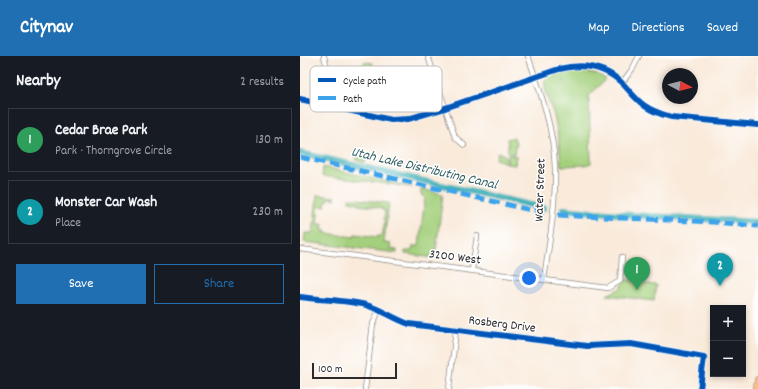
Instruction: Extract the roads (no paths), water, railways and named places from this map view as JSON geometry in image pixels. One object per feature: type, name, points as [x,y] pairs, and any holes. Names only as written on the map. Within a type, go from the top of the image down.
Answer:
[{"type":"main road","points":[[757,389],[758,380]]},
{"type":"street","points":[[324,56],[327,66]]},
{"type":"street","points":[[428,56],[431,66]]},
{"type":"street","name":"Water Street","points":[[528,56],[547,112],[556,170],[544,280]]},
{"type":"street","points":[[622,83],[633,68],[639,56]]},
{"type":"street","points":[[442,109],[573,65],[601,69],[622,83],[634,98],[644,106],[657,113],[671,117],[758,126]]},
{"type":"street","points":[[300,99],[310,101]]},
{"type":"street","points":[[442,99],[455,137],[464,145]]},
{"type":"street","points":[[357,112],[391,120],[408,119],[432,112]]},
{"type":"street","points":[[472,270],[477,236]]},
{"type":"street","name":"3200 West","points":[[300,250],[472,270],[608,288],[620,281],[622,257]]},
{"type":"street","name":"Rosberg Drive","points":[[300,297],[365,305],[409,324],[587,346],[622,343],[631,344],[704,357],[700,389]]},
{"type":"street","points":[[365,389],[374,321],[379,310]]},
{"type":"street","points":[[449,389],[456,330]]},
{"type":"waterway","name":"Utah Lake Distributing Canal","points":[[300,153],[544,208]]},
{"type":"waterway","name":"Utah Lake Distributing Canal","points":[[563,209],[630,215],[758,222]]},
{"type":"place","name":"Monster Car Wash","points":[[720,286]]},
{"type":"place","name":"Cedar Brae Park","points":[[637,290]]}]
